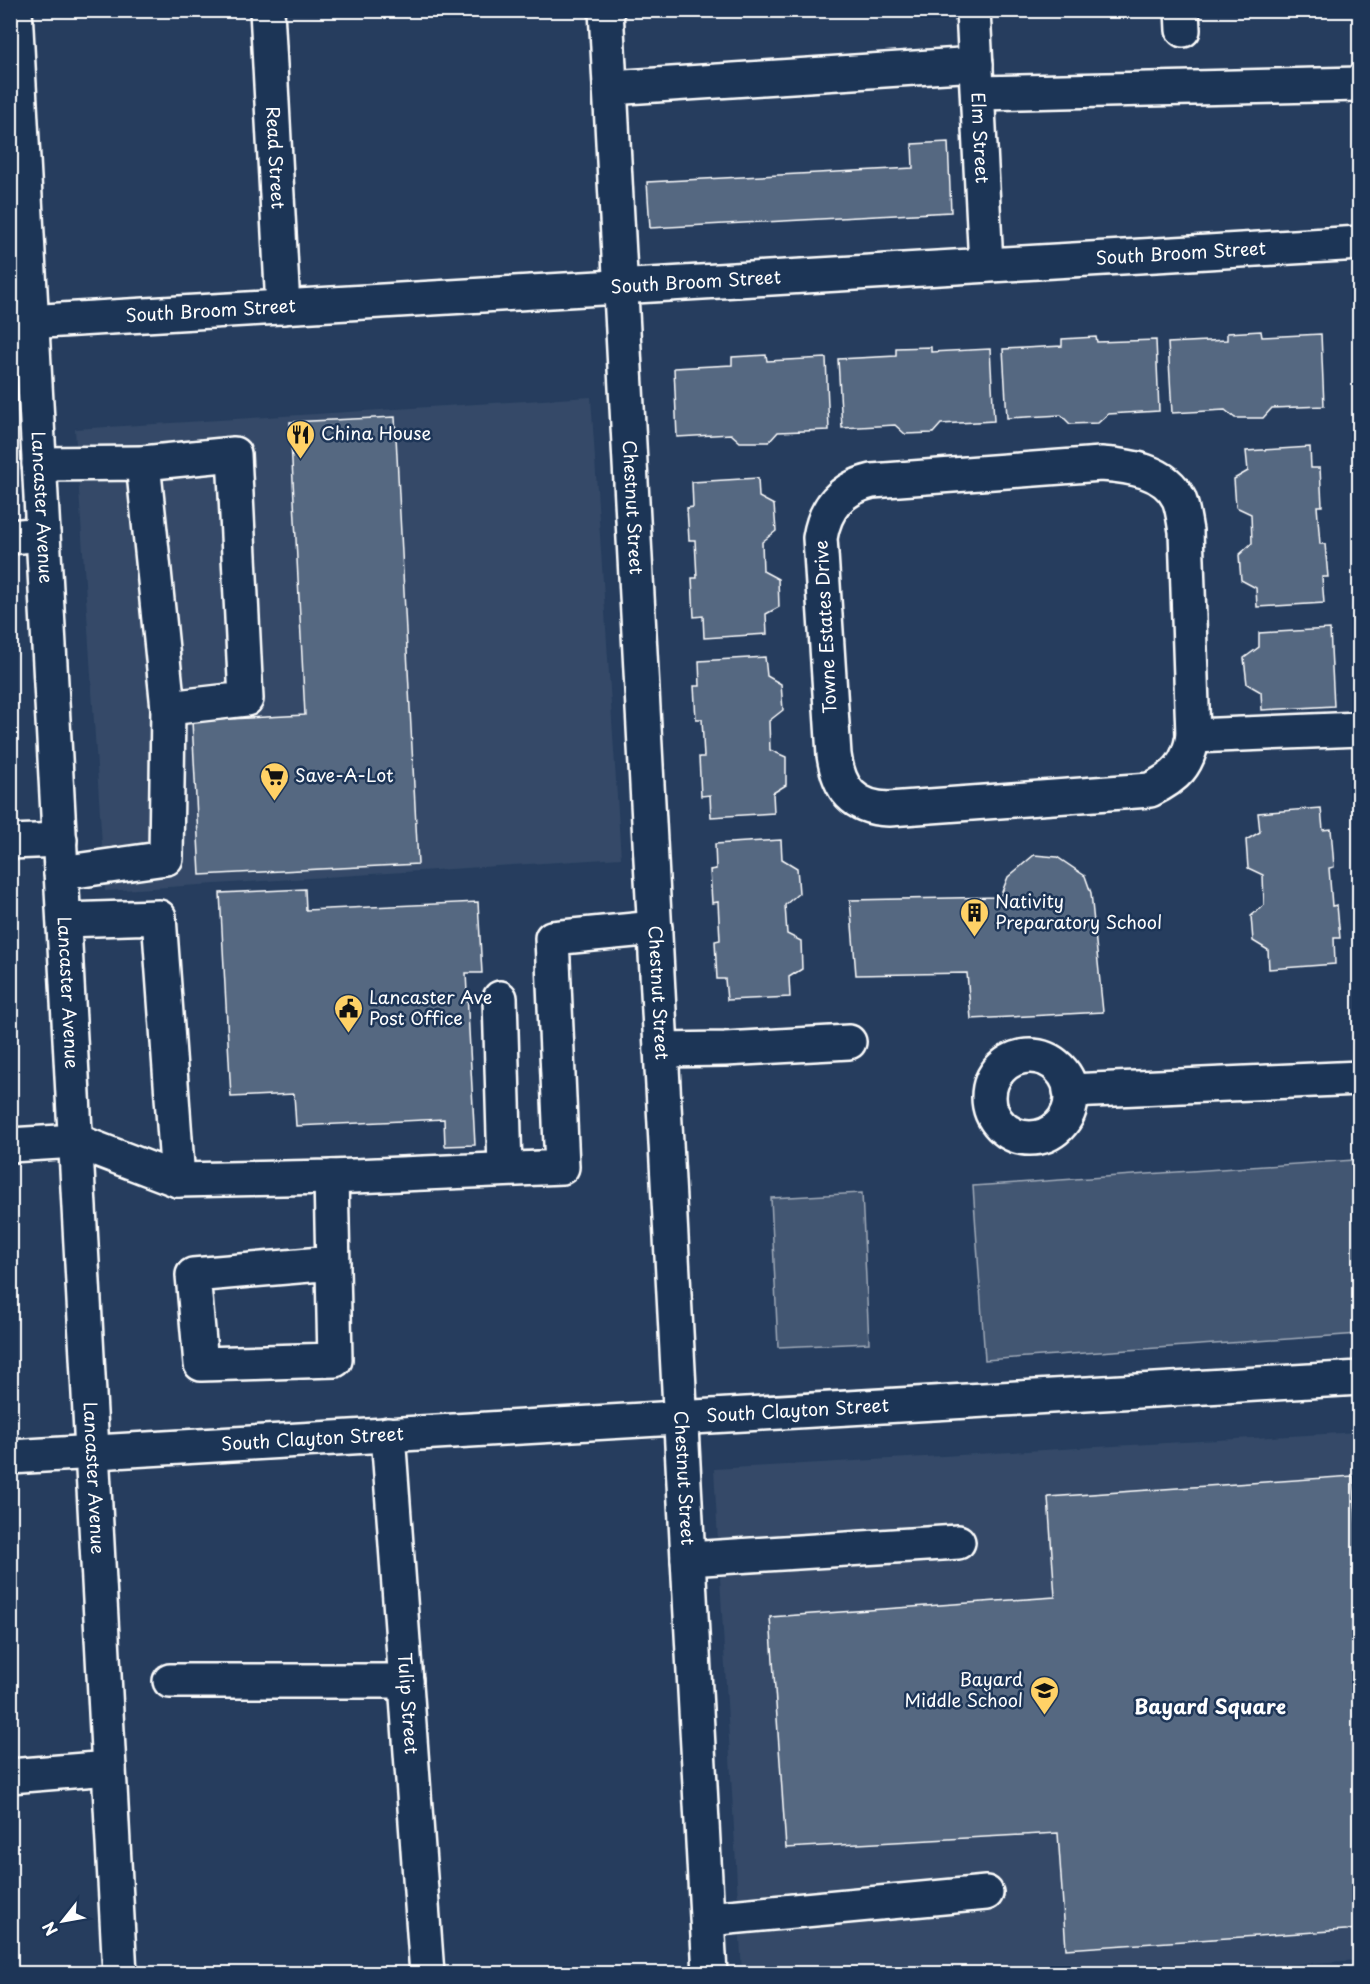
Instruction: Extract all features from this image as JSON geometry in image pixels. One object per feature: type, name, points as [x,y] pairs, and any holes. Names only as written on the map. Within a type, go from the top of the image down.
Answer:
[{"type":"street","name":"Lancaster Avenue","points":[[15,10],[21,322],[39,464],[120,1974]]},
{"type":"street","name":"Read Street","points":[[267,10],[283,307]]},
{"type":"street","name":"Chestnut Street","points":[[606,10],[710,1974]]},
{"type":"street","name":"Elm Street","points":[[973,10],[986,265]]},
{"type":"street","points":[[610,88],[977,79],[1359,84]]},
{"type":"street","name":"South Broom Street","points":[[21,322],[1359,243]]},
{"type":"street","points":[[39,464],[143,463],[234,454],[246,699],[168,708]]},
{"type":"street","points":[[62,873],[166,858],[168,708],[143,463]]},
{"type":"street","name":"Towne Estates Drive","points":[[1113,465],[1139,470],[1162,479],[1178,499],[1186,531],[1193,736],[1187,759],[1178,772],[1150,790],[889,809],[862,805],[843,786],[837,773],[834,755],[819,538],[822,525],[835,503],[856,485],[872,481],[1056,467],[1113,465]]},
{"type":"street","points":[[10,537],[43,534]]},
{"type":"street","points":[[1193,736],[1359,729]]},
{"type":"street","points":[[10,843],[60,840]]},
{"type":"street","points":[[64,920],[159,917],[178,1180]]},
{"type":"street","points":[[10,1145],[76,1142],[178,1180],[331,1177],[562,1167],[552,938],[655,928]]},
{"type":"street","points":[[501,998],[505,1169]]},
{"type":"street","points":[[661,1050],[849,1042]]},
{"type":"street","points":[[1070,1091],[1359,1078]]},
{"type":"street","points":[[331,1177],[333,1263],[335,1360],[201,1364],[193,1275],[333,1263]]},
{"type":"street","name":"South Clayton Street","points":[[10,1457],[1359,1378]]},
{"type":"street","name":"Tulip Street","points":[[388,1434],[427,1974]]},
{"type":"street","points":[[688,1559],[958,1542]]},
{"type":"street","points":[[170,1681],[406,1682]]},
{"type":"street","points":[[10,1776],[109,1768]]},
{"type":"street","points":[[708,1919],[986,1893]]},
{"type":"shaded area","points":[[591,397],[621,858],[105,891],[75,429]]},
{"type":"shaded area","points":[[1354,1160],[1360,1239],[1359,1334],[985,1360],[973,1186]]},
{"type":"shaded area","points":[[862,1193],[869,1343],[778,1347],[771,1198]]},
{"type":"shaded area","name":"Bayard Middle School","points":[[1359,1432],[1359,1960],[1145,1974],[742,1973],[714,1469]]},
{"type":"building","points":[[948,142],[951,212],[650,228],[647,182],[913,168],[912,144]]},
{"type":"building","points":[[1261,331],[1262,337],[1321,334],[1324,406],[1272,408],[1263,418],[1235,418],[1225,410],[1172,413],[1168,343],[1227,340],[1227,333]]},
{"type":"building","points":[[1096,337],[1097,342],[1156,340],[1159,411],[1108,414],[1098,423],[1070,424],[1061,415],[1007,418],[1003,349],[1062,346],[1062,339]]},
{"type":"building","points":[[931,347],[931,352],[990,349],[994,421],[941,424],[933,433],[905,434],[895,425],[842,428],[838,359],[896,356],[896,348]]},
{"type":"building","points":[[766,355],[767,361],[826,358],[829,430],[778,432],[769,442],[740,442],[731,434],[677,437],[674,368],[732,365],[732,357]]},
{"type":"building","points":[[395,417],[418,864],[200,875],[192,721],[305,715],[290,422]]},
{"type":"building","points":[[1310,447],[1311,468],[1320,468],[1322,506],[1317,506],[1320,544],[1325,544],[1328,577],[1322,577],[1324,603],[1257,607],[1256,588],[1241,580],[1239,555],[1252,543],[1251,514],[1236,507],[1234,479],[1248,471],[1246,451]]},
{"type":"building","points":[[758,478],[759,497],[774,505],[776,531],[762,542],[763,571],[778,579],[779,607],[766,614],[767,634],[704,638],[703,616],[694,617],[692,578],[697,578],[695,540],[689,540],[687,508],[693,507],[692,482]]},
{"type":"building","points":[[1330,629],[1334,706],[1262,710],[1261,692],[1247,684],[1244,658],[1259,647],[1259,633]]},
{"type":"building","points":[[765,657],[767,676],[781,684],[783,710],[769,721],[770,750],[786,757],[786,785],[773,793],[774,813],[711,817],[710,795],[701,796],[699,757],[704,757],[702,719],[696,719],[694,686],[700,686],[699,661]]},
{"type":"building","points":[[1321,808],[1323,830],[1331,829],[1334,867],[1329,868],[1332,906],[1337,905],[1340,938],[1334,938],[1335,964],[1269,969],[1268,950],[1253,941],[1251,916],[1264,905],[1263,875],[1248,868],[1246,840],[1260,832],[1258,813]]},
{"type":"building","points":[[781,840],[782,859],[797,868],[799,893],[785,905],[787,934],[801,941],[802,969],[789,977],[790,997],[727,1000],[725,979],[717,979],[715,941],[720,940],[718,902],[712,903],[710,870],[716,869],[715,844]]},
{"type":"building","name":"Nativity Preparatory School","points":[[1034,855],[1057,857],[1085,876],[1091,893],[1103,1012],[971,1019],[967,973],[856,975],[850,900],[1000,897],[1008,877]]},
{"type":"building","name":"Lancaster Ave Post Office","points":[[305,889],[306,910],[478,902],[482,973],[466,973],[475,1145],[445,1146],[444,1119],[296,1126],[294,1094],[231,1097],[220,893]]},
{"type":"building","name":"Bayard Middle School","points":[[1353,1476],[1360,1566],[1360,1929],[1066,1949],[1058,1833],[786,1848],[770,1617],[1055,1597],[1048,1497]]},
{"type":"place","name":"China House","points":[[300,460]]},
{"type":"place","name":"Save-A-Lot","points":[[274,802]]},
{"type":"place","name":"Nativity Preparatory School","points":[[974,938]]},
{"type":"place","name":"Lancaster Ave Post Office","points":[[348,1034]]},
{"type":"place","name":"Bayard Middle School","points":[[1044,1716]]},
{"type":"district","name":"Bayard Square","points":[[1210,1707]]}]
